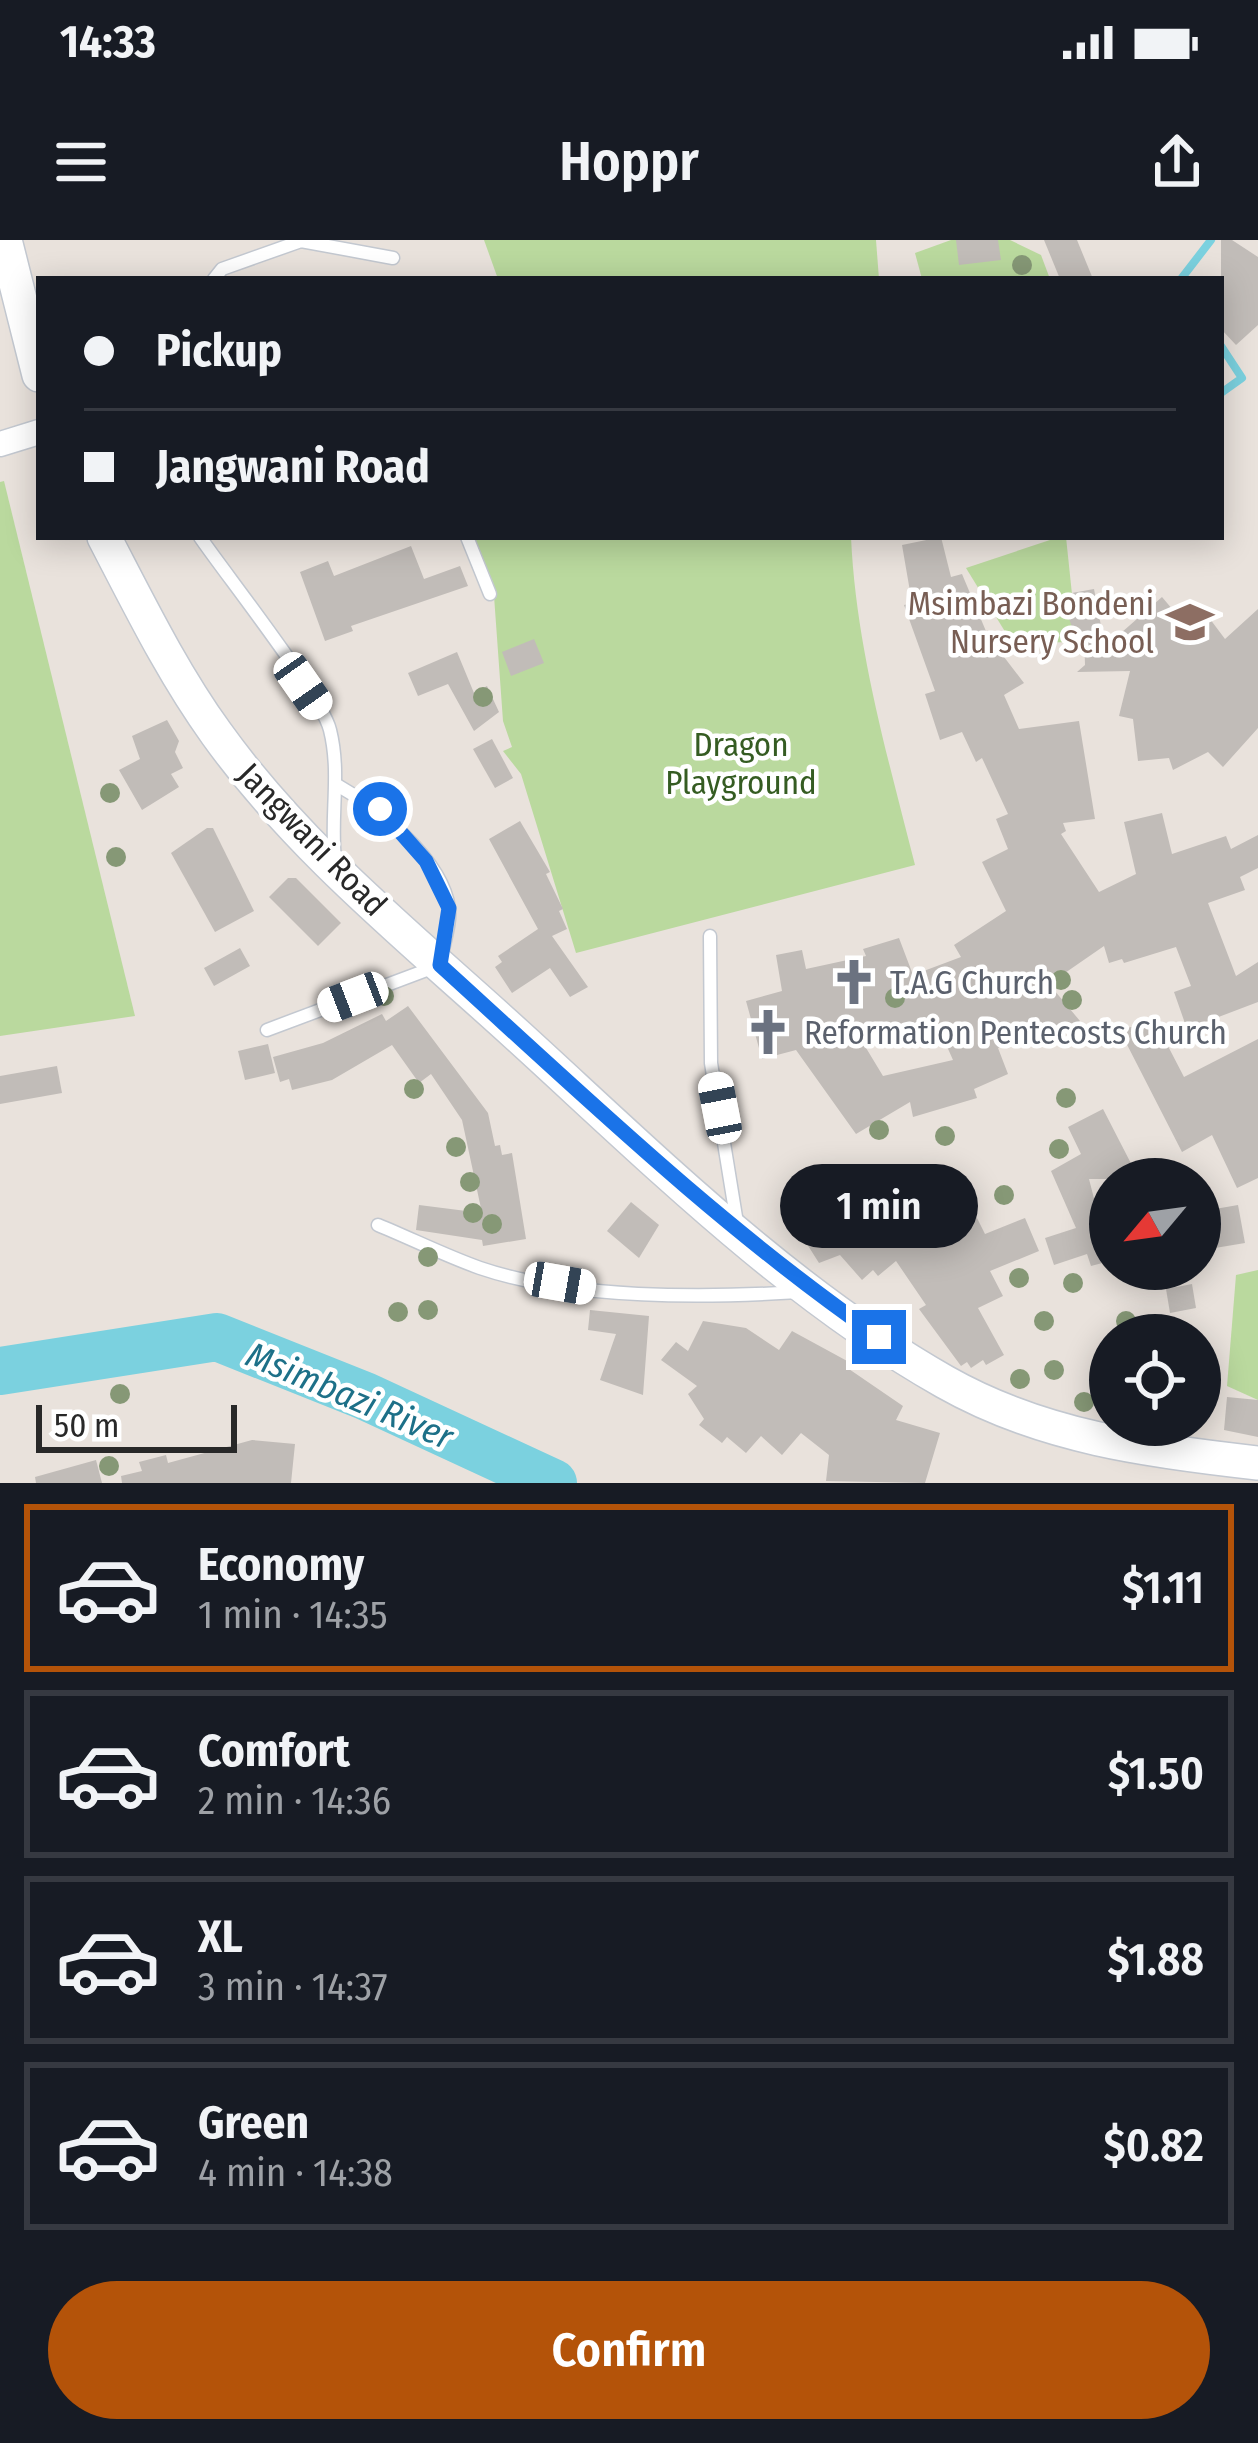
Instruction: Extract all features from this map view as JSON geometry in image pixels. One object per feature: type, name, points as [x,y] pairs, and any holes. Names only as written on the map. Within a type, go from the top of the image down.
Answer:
[{"type":"street","points":[[5,240],[36,363]]},
{"type":"street","points":[[0,444],[36,433]]},
{"type":"street","name":"Jangwani Road","points":[[106,540],[172,668],[268,800],[336,871],[654,1161],[812,1292],[945,1382],[1012,1412],[1134,1449],[1258,1463]]},
{"type":"lane","points":[[216,276],[222,269],[301,241],[393,258]]},
{"type":"lane","points":[[202,540],[329,723],[337,784],[332,829],[336,871]]},
{"type":"lane","points":[[468,540],[490,594]]},
{"type":"lane","points":[[267,1030],[440,965],[449,908],[426,861],[380,809],[337,784]]},
{"type":"lane","points":[[710,936],[711,1063],[738,1230]]},
{"type":"lane","points":[[379,1225],[484,1269],[599,1290],[722,1297],[812,1292]]},
{"type":"green space","points":[[484,240],[876,240],[879,276],[497,276]]},
{"type":"green space","points":[[951,240],[1010,240],[1041,255],[1049,276],[921,276],[915,253]]},
{"type":"green space","points":[[4,481],[135,1016],[0,1036],[0,482]]},
{"type":"green space","name":"Dragon Playground","points":[[471,540],[851,540],[866,661],[915,865],[576,953],[521,774],[503,751],[512,747],[503,721],[493,582]]},
{"type":"green space","points":[[1050,540],[1066,540],[1077,642],[1012,643],[966,568]]},
{"type":"green space","points":[[1258,1270],[1258,1400],[1227,1386],[1236,1275]]},
{"type":"building","points":[[956,240],[998,240],[1001,260],[959,265]]},
{"type":"building","points":[[1044,240],[1077,240],[1092,276],[1059,276]]},
{"type":"building","points":[[1221,240],[1232,240],[1258,257],[1258,325],[1236,345],[1224,332]]},
{"type":"building","points":[[942,540],[951,577],[962,574],[988,636],[1024,683],[1004,695],[1019,729],[1079,721],[1095,819],[1063,823],[1066,831],[1061,834],[1099,892],[1136,874],[1124,822],[1162,813],[1172,854],[1226,836],[1231,849],[1258,835],[1258,868],[1240,877],[1245,890],[1208,903],[1236,976],[1258,962],[1258,1002],[1187,1029],[1174,992],[1191,986],[1176,947],[1109,963],[1104,946],[1049,984],[1080,1021],[1049,1047],[1036,1031],[998,1048],[1008,1074],[974,1089],[977,1098],[913,1117],[910,1102],[856,1134],[796,1050],[762,1059],[746,1001],[782,991],[776,955],[802,950],[806,969],[866,956],[863,949],[899,938],[913,975],[961,957],[954,945],[1006,911],[982,862],[1008,849],[996,819],[1008,814],[982,758],[976,762],[962,732],[940,740],[925,694],[935,691],[904,605],[912,603],[902,545]],"holes":[[[937,1024],[953,1060],[883,1076],[860,1038],[871,1036],[869,1028]]]},
{"type":"building","points":[[411,546],[424,579],[460,566],[468,586],[351,626],[353,631],[325,641],[300,572],[328,561],[334,576]]},
{"type":"building","points":[[1094,589],[1105,647],[1162,597],[1189,629],[1207,615],[1225,639],[1258,609],[1258,728],[1223,767],[1208,752],[1173,770],[1169,758],[1138,761],[1133,719],[1119,716],[1130,671],[1077,672],[1085,665],[1084,631],[1074,633],[1061,595]]},
{"type":"building","points":[[534,639],[544,663],[511,676],[502,652]]},
{"type":"building","points":[[457,652],[474,693],[487,686],[499,712],[474,731],[448,684],[418,696],[408,673]]},
{"type":"building","points":[[167,720],[179,741],[175,752],[183,768],[171,774],[179,787],[142,810],[119,770],[140,759],[132,736]]},
{"type":"building","points":[[492,739],[513,778],[495,788],[473,749]]},
{"type":"building","points":[[520,821],[550,872],[546,874],[563,909],[559,911],[567,929],[552,936],[588,987],[570,997],[550,968],[512,993],[495,967],[502,962],[498,956],[538,929],[489,839]]},
{"type":"building","points":[[213,828],[254,911],[215,932],[171,853]]},
{"type":"building","points":[[288,878],[296,878],[341,923],[318,946],[269,897]]},
{"type":"building","points":[[240,948],[250,966],[214,986],[204,968]]},
{"type":"building","points":[[408,1006],[488,1113],[495,1146],[500,1145],[502,1155],[512,1153],[526,1239],[483,1246],[482,1240],[416,1230],[419,1205],[482,1213],[462,1120],[431,1074],[419,1083],[392,1045],[332,1080],[292,1090],[289,1079],[280,1082],[273,1057],[323,1043],[382,1014],[386,1021]]},
{"type":"building","points":[[1156,1023],[1184,1077],[1258,1039],[1258,1178],[1237,1188],[1212,1135],[1182,1152],[1119,1029]]},
{"type":"building","points":[[268,1044],[275,1073],[245,1080],[238,1051]]},
{"type":"building","points":[[57,1066],[62,1093],[0,1104],[0,1076]]},
{"type":"building","points":[[1103,1109],[1128,1158],[1089,1158],[1089,1260],[1087,1254],[1054,1265],[1045,1238],[1076,1228],[1051,1171],[1081,1154],[1068,1127]]},
{"type":"building","points":[[917,1188],[928,1207],[963,1190],[985,1234],[1025,1218],[1039,1251],[990,1271],[1003,1296],[978,1308],[1004,1355],[986,1365],[983,1360],[971,1368],[967,1362],[961,1366],[919,1309],[926,1305],[896,1261],[878,1276],[873,1270],[862,1280],[840,1255],[819,1263],[786,1211],[803,1190],[826,1231],[886,1196],[890,1203]]},
{"type":"building","points":[[631,1202],[659,1225],[639,1258],[607,1231]]},
{"type":"building","points":[[1238,1205],[1245,1243],[1221,1247],[1221,1208]]},
{"type":"building","points":[[1166,1290],[1193,1290],[1196,1308],[1170,1313]]},
{"type":"building","points":[[590,1310],[649,1316],[643,1395],[600,1380],[616,1334],[588,1330]]},
{"type":"building","points":[[703,1321],[746,1328],[779,1350],[792,1331],[849,1362],[846,1367],[903,1406],[896,1420],[940,1433],[925,1483],[826,1481],[829,1455],[801,1433],[782,1455],[761,1436],[746,1453],[727,1437],[722,1443],[699,1425],[704,1419],[688,1394],[697,1386],[661,1360],[676,1342],[688,1351]]},
{"type":"building","points":[[1227,1397],[1258,1400],[1258,1437],[1224,1430]]},
{"type":"building","points":[[252,1440],[295,1444],[291,1483],[122,1483],[121,1476],[142,1471],[139,1462],[166,1455],[168,1463]]},
{"type":"building","points":[[96,1460],[102,1483],[36,1483],[35,1477]]},
{"type":"waterway","points":[[1183,276],[1211,240]]},
{"type":"waterway","points":[[1224,351],[1242,378],[1224,391]]},
{"type":"waterway","name":"Msimbazi River","points":[[0,1371],[217,1337],[365,1396],[553,1483]]},
{"type":"place","name":"Msimbazi Bondeni Nursery School","points":[[1190,622]]},
{"type":"place","name":"T.A.G Church","points":[[854,982]]},
{"type":"place","name":"Reformation Pentecosts Church","points":[[768,1032]]},
{"type":"route","points":[[380,809],[426,861],[449,908],[440,965],[654,1161],[812,1292],[879,1337]]}]
